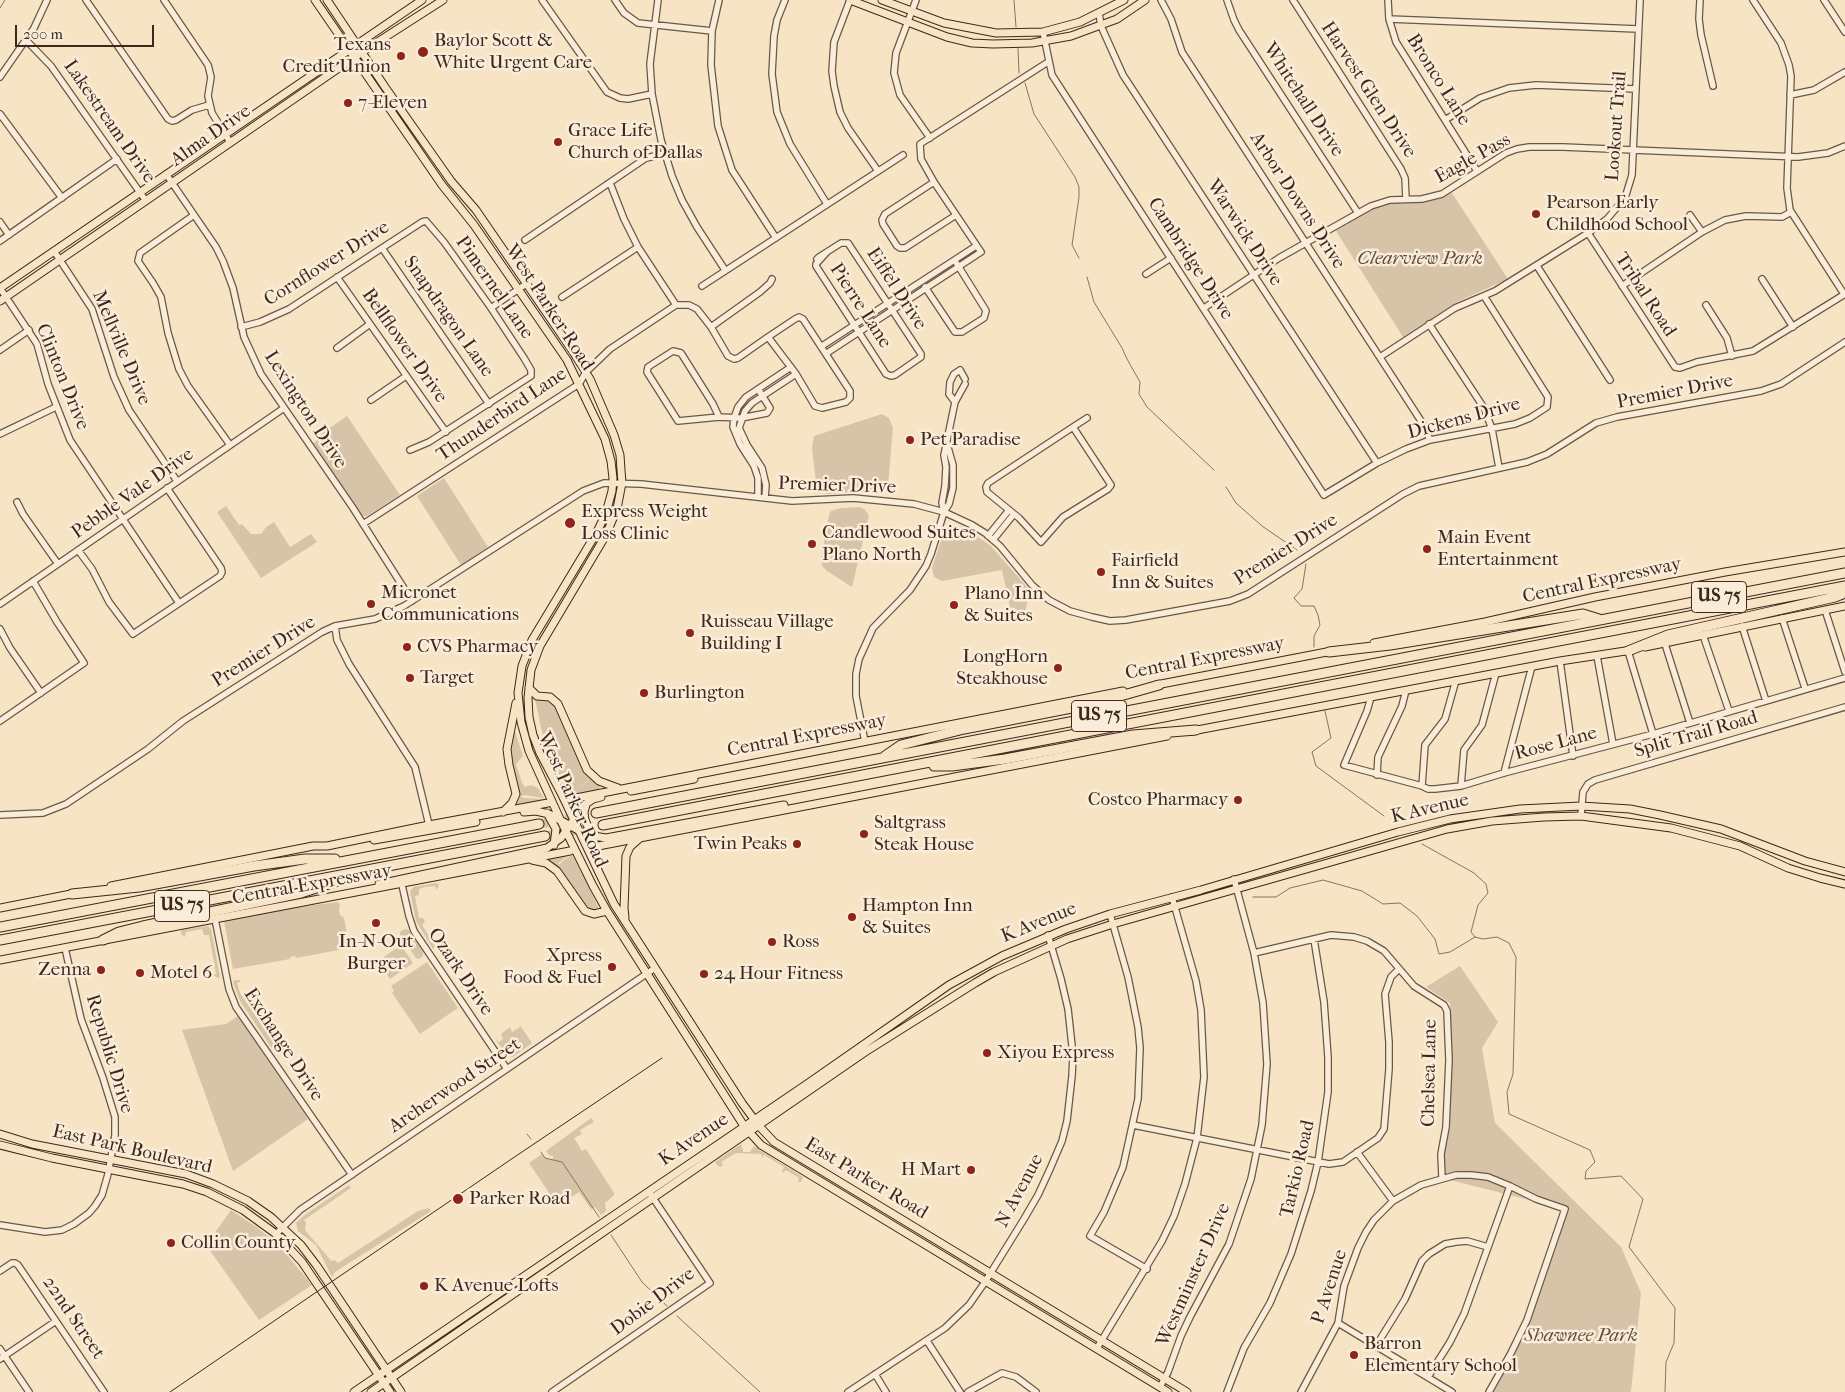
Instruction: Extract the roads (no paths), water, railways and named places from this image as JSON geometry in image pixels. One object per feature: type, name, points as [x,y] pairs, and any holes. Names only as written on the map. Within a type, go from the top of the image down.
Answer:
[{"type":"highway","name":"Central Expressway","points":[[596,813],[1602,620],[1829,576],[1845,571]]},
{"type":"highway","name":"US 75","points":[[603,825],[1845,586]]},
{"type":"highway","points":[[1628,651],[1668,635],[1818,601],[1845,593]]},
{"type":"highway","points":[[1329,652],[1390,645],[1583,614],[1602,620]]},
{"type":"highway","points":[[882,758],[902,745],[964,729],[1092,704],[1159,684]]},
{"type":"highway","points":[[916,765],[952,766],[1005,759],[1133,735],[1196,730]]},
{"type":"highway","name":"Central Expressway","points":[[0,928],[538,824]]},
{"type":"highway","name":"Central Expressway","points":[[0,940],[545,836]]},
{"type":"highway","points":[[72,894],[139,887],[297,860],[358,859]]},
{"type":"highway","points":[[103,940],[119,932],[143,926],[301,893],[364,871]]},
{"type":"main road","name":"West Parker Road","points":[[315,0],[431,170],[474,225],[567,360],[601,428],[611,461],[613,482],[606,513],[597,532],[542,621],[526,653],[522,666],[518,706],[529,751],[560,819],[579,830],[614,904]]},
{"type":"main road","name":"West Parker Road","points":[[327,0],[440,165],[483,220],[586,372],[610,424],[620,454],[622,483],[613,520],[581,577],[550,626],[535,658],[528,698],[529,717],[533,735],[593,886],[607,911]]},
{"type":"main road","name":"Alma Drive","points":[[0,288],[422,0]]},
{"type":"main road","points":[[850,0],[947,37],[972,43],[1002,44],[1044,41],[1071,36],[1117,19],[1146,0]]},
{"type":"main road","points":[[882,0],[944,23],[996,33],[1042,32],[1080,22],[1124,0]]},
{"type":"main road","name":"Alma Drive","points":[[3,298],[438,1]]},
{"type":"main road","points":[[289,90],[294,98]]},
{"type":"main road","points":[[399,123],[407,118]]},
{"type":"main road","points":[[431,170],[440,165]]},
{"type":"main road","points":[[474,225],[483,220]]},
{"type":"main road","points":[[601,428],[610,424]]},
{"type":"main road","name":"Central Expressway","points":[[571,799],[1485,622],[1595,597],[1725,572],[1845,552]]},
{"type":"main road","points":[[572,572],[581,577]]},
{"type":"main road","points":[[593,847],[1496,672],[1665,644],[1742,626],[1845,606]]},
{"type":"main road","points":[[542,621],[550,626]]},
{"type":"main road","points":[[529,688],[537,696],[550,697],[558,704],[587,770],[599,781],[621,788]]},
{"type":"main road","points":[[503,812],[512,803],[516,794],[507,749],[518,693]]},
{"type":"main road","points":[[335,896],[340,891],[541,850],[554,845],[587,803],[596,798],[751,768],[781,761],[784,758]]},
{"type":"main road","points":[[579,830],[587,835],[609,838],[757,809],[861,795]]},
{"type":"main road","name":"Central Expressway","points":[[0,908],[305,848],[327,846],[548,803]]},
{"type":"main road","points":[[587,803],[584,812],[585,820],[597,837]]},
{"type":"main road","name":"K Avenue","points":[[370,1392],[654,1199],[747,1129],[754,1119],[938,992],[1002,956],[1048,935],[1110,914],[1437,822],[1469,815],[1520,809],[1581,806],[1630,810],[1664,816],[1744,836],[1805,861],[1845,872]]},
{"type":"main road","points":[[327,846],[404,835],[524,812],[546,813],[560,819]]},
{"type":"main road","points":[[546,813],[556,829],[554,845]]},
{"type":"main road","name":"K Avenue","points":[[354,1392],[648,1191],[747,1129],[759,1126],[865,1052],[944,1001],[994,972],[1067,939],[1175,906],[1468,825],[1512,819],[1581,816],[1662,826],[1740,846],[1788,868],[1845,884]]},
{"type":"main road","points":[[1662,826],[1664,816]]},
{"type":"main road","points":[[628,926],[624,912],[626,856],[634,842],[643,836]]},
{"type":"main road","points":[[1740,846],[1744,836]]},
{"type":"main road","points":[[1381,837],[1384,848]]},
{"type":"main road","name":"Central Expressway","points":[[0,960],[570,851]]},
{"type":"main road","points":[[528,860],[546,863],[557,871],[585,911],[596,914],[607,911]]},
{"type":"main road","name":"East Parker Road","points":[[614,904],[754,1119],[774,1142],[1187,1392]]},
{"type":"main road","name":"East Parker Road","points":[[607,911],[679,1026],[747,1129],[767,1150],[1168,1392]]},
{"type":"main road","points":[[938,992],[944,1001]]},
{"type":"main road","points":[[679,1026],[688,1020]]},
{"type":"main road","points":[[860,1046],[865,1052]]},
{"type":"main road","points":[[2,1146],[3,1135]]},
{"type":"main road","name":"East Park Boulevard","points":[[3,1135],[32,1144],[186,1174],[237,1195],[258,1208],[301,1245],[401,1392]]},
{"type":"main road","name":"East Park Boulevard","points":[[2,1146],[183,1184],[227,1201],[251,1215],[276,1234],[302,1262],[390,1392]]},
{"type":"main road","points":[[809,1175],[815,1166]]},
{"type":"main road","points":[[183,1184],[186,1174]]},
{"type":"main road","points":[[862,1206],[867,1198]]},
{"type":"main road","points":[[592,1230],[597,1237]]},
{"type":"main road","points":[[915,1239],[920,1230]]},
{"type":"main road","points":[[540,1264],[546,1272]]},
{"type":"main road","points":[[480,1306],[486,1314]]},
{"type":"main road","points":[[1047,1319],[1052,1310]]},
{"type":"main road","points":[[349,1331],[356,1324]]},
{"type":"street","points":[[0,77],[26,40],[47,0]]},
{"type":"street","points":[[86,0],[168,119],[176,120],[192,110],[209,105]]},
{"type":"street","points":[[164,0],[208,65],[211,77],[208,96],[209,105],[216,122],[230,142]]},
{"type":"street","points":[[542,0],[607,92],[620,98],[628,99],[652,94]]},
{"type":"street","points":[[615,0],[624,13],[638,23],[712,30]]},
{"type":"street","points":[[658,0],[650,64],[652,94],[664,154],[686,207],[725,270]]},
{"type":"street","points":[[719,0],[712,30],[712,85],[718,126],[732,170],[776,238]]},
{"type":"street","points":[[785,0],[777,20],[774,36],[772,74],[777,112],[790,144],[827,204]]},
{"type":"street","points":[[850,0],[834,42],[832,71],[834,86],[840,112],[848,128],[878,171]]},
{"type":"street","points":[[916,0],[896,53],[894,64],[896,84],[904,101],[930,138]]},
{"type":"street","name":"Arbor Downs Drive","points":[[1161,0],[1171,19],[1182,52],[1423,424],[1430,440]]},
{"type":"street","name":"Whitehall Drive","points":[[1227,0],[1239,30],[1358,213]]},
{"type":"street","name":"Harvest Glen Drive","points":[[1293,0],[1401,169],[1405,178],[1406,199]]},
{"type":"street","name":"Bronco Lane","points":[[1388,0],[1388,18],[1396,42],[1477,172]]},
{"type":"street","name":"Lookout Trail","points":[[1380,357],[1457,307],[1512,282],[1588,234],[1607,219],[1625,198],[1632,175],[1640,0]]},
{"type":"street","points":[[1700,0],[1699,19],[1701,35],[1712,86]]},
{"type":"street","points":[[1706,305],[1727,338],[1732,356],[1753,351],[1844,294],[1791,212],[1787,198],[1791,76],[1786,54],[1753,0]]},
{"type":"street","points":[[1824,0],[1845,32]]},
{"type":"street","name":"Warwick Drive","points":[[1099,13],[1101,26],[1123,75],[1377,462]]},
{"type":"street","points":[[1388,18],[1638,29]]},
{"type":"street","name":"Cambridge Drive","points":[[1042,32],[1052,75],[1318,486],[1324,495],[1327,493]]},
{"type":"street","name":"Lakestream Drive","points":[[26,40],[52,66],[146,201]]},
{"type":"street","points":[[827,353],[981,252],[934,182],[921,159],[920,144],[1048,62]]},
{"type":"street","points":[[1790,95],[1814,90],[1845,72]]},
{"type":"street","points":[[1445,120],[1480,98],[1509,88],[1536,85],[1636,89]]},
{"type":"street","points":[[0,114],[62,198]]},
{"type":"street","name":"Eagle Pass","points":[[1204,308],[1279,258],[1307,244],[1358,213],[1381,202],[1422,199],[1442,194],[1506,153],[1529,147],[1813,156],[1828,153],[1845,146]]},
{"type":"street","points":[[525,240],[646,158],[664,154]]},
{"type":"street","points":[[702,286],[903,155]]},
{"type":"street","points":[[0,241],[117,159]]},
{"type":"street","name":"Lexington Drive","points":[[166,174],[216,247],[228,273],[241,327],[251,356],[261,374],[363,524],[412,601]]},
{"type":"street","points":[[934,182],[883,216],[883,224],[897,246],[905,248],[956,215]]},
{"type":"street","points":[[610,183],[624,219],[638,246],[676,305],[689,305],[697,309],[711,327],[728,356],[734,359],[738,358],[768,337],[800,317],[805,320],[827,353],[851,394],[850,398],[846,402],[817,408],[796,374],[768,337]]},
{"type":"street","points":[[1622,286],[1702,232],[1725,220],[1746,216],[1782,217],[1791,212]]},
{"type":"street","points":[[194,215],[140,253],[138,261],[153,282],[160,297],[179,369],[188,386],[230,445]]},
{"type":"street","points":[[1690,216],[1702,232]]},
{"type":"street","name":"Cornflower Drive","points":[[241,327],[275,316],[426,221]]},
{"type":"street","name":"Pimernel Lane","points":[[426,221],[444,242],[491,308],[531,370],[531,376],[489,404]]},
{"type":"street","points":[[0,222],[9,235]]},
{"type":"street","name":"Tribal Road","points":[[1588,234],[1672,365],[1680,368],[1697,362],[1732,356]]},
{"type":"street","name":"Eiffel Drive","points":[[827,252],[841,243],[846,242],[850,245],[921,354],[921,357],[891,376]]},
{"type":"street","points":[[562,297],[638,246]]},
{"type":"street","points":[[822,346],[976,246]]},
{"type":"street","name":"Snapdragon Lane","points":[[382,248],[489,404]]},
{"type":"street","name":"Mellville Drive","points":[[54,252],[92,309],[114,377],[129,410],[177,481]]},
{"type":"street","name":"Pierre Lane","points":[[827,252],[816,266],[886,374],[891,376]]},
{"type":"street","points":[[965,253],[970,260]]},
{"type":"street","points":[[1146,274],[1171,258]]},
{"type":"street","points":[[922,282],[952,331],[962,332],[986,315],[985,308],[955,260]]},
{"type":"street","points":[[1537,266],[1610,380]]},
{"type":"street","points":[[937,272],[941,279]]},
{"type":"street","name":"Bellflower Drive","points":[[337,277],[446,432]]},
{"type":"street","points":[[711,327],[760,292],[772,279]]},
{"type":"street","points":[[1762,279],[1793,327]]},
{"type":"street","points":[[491,308],[526,284]]},
{"type":"street","name":"Clinton Drive","points":[[0,288],[3,298],[29,330],[37,344],[56,407],[70,440],[179,603]]},
{"type":"street","points":[[901,295],[906,302]]},
{"type":"street","name":"Dickens Drive","points":[[1327,493],[1377,462],[1406,449],[1430,440],[1515,424],[1530,418],[1547,407],[1548,397],[1484,296]]},
{"type":"street","name":"Thunderbird Lane","points":[[363,524],[579,384],[586,372],[610,349],[676,305]]},
{"type":"street","points":[[337,348],[370,324]]},
{"type":"street","points":[[1429,324],[1484,408],[1492,429],[1499,468]]},
{"type":"street","points":[[0,350],[29,330]]},
{"type":"street","name":"Premier Drive","points":[[0,815],[43,813],[66,804],[148,749],[183,721],[314,637],[335,626],[375,619],[396,610],[588,488],[604,483],[613,482],[806,502],[853,498],[914,504],[944,512],[972,525],[991,538],[1000,546],[1032,585],[1049,600],[1070,611],[1092,618],[1110,621],[1127,620],[1230,601],[1248,594],[1403,494],[1420,486],[1527,462],[1547,454],[1596,423],[1618,417],[1761,391],[1781,384],[1845,342]]},
{"type":"street","points":[[719,417],[681,353],[673,351],[650,365],[647,372],[678,421],[719,417],[741,418],[767,413],[770,411],[770,408],[758,389]]},
{"type":"street","points":[[765,498],[766,485],[762,468],[749,453],[733,427],[734,418],[742,401],[791,367]]},
{"type":"street","points":[[944,512],[942,503],[946,468],[944,455],[955,402],[965,381],[960,370],[954,374],[950,382],[949,394],[955,402]]},
{"type":"street","points":[[758,497],[758,478],[739,428],[741,418],[749,407],[763,395],[796,374]]},
{"type":"street","points":[[371,400],[406,376]]},
{"type":"street","points":[[777,377],[781,383]]},
{"type":"street","points":[[742,401],[749,407]]},
{"type":"street","points":[[410,450],[419,448],[489,404]]},
{"type":"street","points":[[0,434],[56,407]]},
{"type":"street","name":"Pebble Vale Drive","points":[[0,603],[284,408]]},
{"type":"street","points":[[1073,427],[1111,485],[1108,489],[1063,517],[1042,542],[987,492],[986,487],[988,483],[1073,427],[1087,418]]},
{"type":"street","points":[[865,742],[856,696],[856,674],[859,659],[873,628],[910,590],[931,554],[944,512],[949,504],[953,484],[953,465],[947,444]]},
{"type":"street","points":[[945,484],[953,484]]},
{"type":"street","points":[[78,550],[92,569],[109,602],[133,634],[220,576],[222,572],[167,488]]},
{"type":"street","points":[[18,502],[23,514],[58,564]]},
{"type":"street","points":[[991,538],[1011,512]]},
{"type":"street","points":[[0,721],[84,663],[33,581]]},
{"type":"street","points":[[1825,610],[1845,672]]},
{"type":"street","points":[[1782,618],[1805,688]]},
{"type":"street","points":[[335,626],[337,640],[344,654],[415,767],[429,825]]},
{"type":"street","points":[[1742,626],[1766,701]]},
{"type":"street","points":[[0,629],[10,648],[41,693]]},
{"type":"street","points":[[1703,635],[1729,711]]},
{"type":"street","points":[[1665,644],[1690,723]]},
{"type":"street","points":[[1628,651],[1653,734]]},
{"type":"street","points":[[1597,656],[1613,744]]},
{"type":"street","points":[[1560,661],[1573,756]]},
{"type":"street","points":[[1504,773],[1532,666]]},
{"type":"street","points":[[1461,786],[1464,750],[1482,724],[1496,672]]},
{"type":"street","name":"Rose Lane","points":[[1370,697],[1367,711],[1344,765],[1428,789],[1435,789],[1461,786],[1573,756],[1845,678]]},
{"type":"street","points":[[1422,786],[1425,745],[1445,719],[1456,680]]},
{"type":"street","points":[[1377,775],[1378,757],[1402,706],[1406,690]]},
{"type":"street","name":"Split Trail Road","points":[[1581,816],[1585,788],[1595,780],[1845,707]]},
{"type":"street","name":"Westminster Drive","points":[[1160,1387],[1190,1317],[1229,1244],[1251,1179],[1258,1150],[1265,1094],[1266,1046],[1263,1003],[1254,953],[1234,879]]},
{"type":"street","name":"Ozark Drive","points":[[402,884],[414,931],[507,1069]]},
{"type":"street","points":[[1097,1348],[1146,1269],[1174,1216],[1185,1184],[1197,1138],[1204,1076],[1201,1010],[1196,981],[1172,897]]},
{"type":"street","points":[[1110,914],[1126,968],[1138,1027],[1140,1071],[1134,1125],[1123,1167],[1113,1192],[1090,1236],[1146,1269]]},
{"type":"street","name":"Exchange Drive","points":[[215,919],[229,989],[236,1006],[352,1175]]},
{"type":"street","name":"N Avenue","points":[[848,1392],[927,1341],[969,1305],[1038,1195],[1062,1141],[1067,1120],[1072,1076],[1071,1032],[1061,979],[1048,935]]},
{"type":"street","name":"Chelsea Lane","points":[[1254,953],[1340,935],[1367,941],[1384,951],[1414,986],[1440,1002],[1447,1011],[1448,1084],[1446,1127],[1441,1154],[1442,1178]]},
{"type":"street","name":"Tarkio Road","points":[[1228,1392],[1244,1348],[1270,1303],[1288,1262],[1303,1220],[1318,1162],[1328,1092],[1328,1057],[1324,1002],[1314,939]]},
{"type":"street","name":"Republic Drive","points":[[0,1224],[45,1232],[62,1230],[74,1224],[89,1213],[102,1195],[109,1169],[115,1135],[115,1116],[81,1020],[65,948]]},
{"type":"street","name":"Archerwood Street","points":[[276,1234],[300,1210],[656,968]]},
{"type":"street","points":[[1134,1125],[1318,1162],[1337,1164],[1343,1162],[1378,1138],[1384,1129],[1389,1060],[1385,994],[1392,978],[1399,969]]},
{"type":"street","points":[[1357,1152],[1393,1201]]},
{"type":"street","name":"P Avenue","points":[[1301,1392],[1338,1323],[1344,1286],[1358,1248],[1374,1220],[1405,1192],[1442,1178],[1471,1175],[1488,1178],[1536,1199],[1566,1209],[1527,1320],[1512,1353],[1489,1392]]},
{"type":"street","points":[[1428,1377],[1450,1342],[1464,1314],[1510,1186]]},
{"type":"street","name":"Dobie Drive","points":[[552,1392],[710,1283],[648,1191]]},
{"type":"street","points":[[1376,1346],[1405,1298],[1422,1261],[1429,1254],[1445,1244],[1456,1242],[1467,1241],[1488,1247]]},
{"type":"street","name":"22nd Street","points":[[0,1271],[15,1263],[104,1392]]},
{"type":"street","points":[[2,1358],[56,1321]]},
{"type":"street","points":[[1338,1323],[1452,1392]]},
{"type":"street","points":[[927,1341],[960,1392]]},
{"type":"street","points":[[0,1349],[2,1358],[30,1392]]},
{"type":"street","points":[[968,1392],[1002,1373],[1016,1377],[1036,1392]]},
{"type":"street","points":[[875,1374],[886,1392]]},
{"type":"waterway","points":[[0,8],[5,0]]},
{"type":"waterway","points":[[1014,0],[1016,27]]},
{"type":"waterway","points":[[1018,48],[1019,73]]},
{"type":"waterway","points":[[1025,83],[1034,114],[1075,177],[1079,187],[1072,245],[1079,258]]},
{"type":"waterway","points":[[1087,277],[1094,302],[1140,382],[1139,394],[1147,407],[1214,470]]},
{"type":"waterway","points":[[1226,487],[1236,503],[1262,526],[1297,550]]},
{"type":"waterway","points":[[1306,564],[1302,589],[1294,598],[1301,606],[1314,606],[1318,615],[1320,625],[1314,636],[1314,647]]},
{"type":"waterway","points":[[1325,711],[1331,738],[1312,752],[1316,766],[1384,816]]},
{"type":"waterway","points":[[1422,844],[1474,873],[1486,884],[1488,893],[1478,905],[1471,932],[1475,937],[1483,939],[1497,937],[1509,943],[1516,957],[1513,1074],[1507,1092],[1509,1114],[1590,1150],[1595,1162],[1586,1171],[1585,1179],[1621,1176],[1643,1199],[1629,1247],[1675,1308],[1674,1343],[1666,1362],[1665,1392]]},
{"type":"waterway","points":[[1253,897],[1276,897],[1290,888],[1323,880],[1362,891],[1383,904],[1400,903],[1417,916],[1435,939],[1439,954],[1450,952],[1475,937]]},
{"type":"waterway","points":[[527,1134],[531,1139]]},
{"type":"waterway","points":[[541,1152],[545,1158],[562,1162],[599,1217]]},
{"type":"waterway","points":[[611,1235],[642,1282],[667,1306]]},
{"type":"waterway","points":[[677,1316],[760,1392]]},
{"type":"tunnel","points":[[539,824],[596,813]]},
{"type":"tunnel","points":[[545,836],[603,825]]},
{"type":"tram line","points":[[170,1392],[662,1058]]},
{"type":"place","name":"Baylor Scott & White Urgent Care","points":[[423,52]]},
{"type":"place","name":"Texans Credit Union","points":[[401,56]]},
{"type":"place","name":"7-Eleven","points":[[348,103]]},
{"type":"place","name":"Grace Life Church of Dallas","points":[[558,142]]},
{"type":"place","name":"Pearson Early Childhood School","points":[[1536,214]]},
{"type":"place","name":"Pet Paradise","points":[[910,440]]},
{"type":"place","name":"Express Weight Loss Clinic","points":[[570,523]]},
{"type":"place","name":"Candlewood Suites Plano North","points":[[812,544]]},
{"type":"place","name":"Main Event Entertainment","points":[[1427,549]]},
{"type":"place","name":"Fairfield Inn & Suites","points":[[1101,572]]},
{"type":"place","name":"Micronet Communications","points":[[371,604]]},
{"type":"place","name":"Plano Inn & Suites","points":[[954,605]]},
{"type":"place","name":"Ruisseau Village Building I","points":[[690,633]]},
{"type":"place","name":"CVS Pharmacy","points":[[407,647]]},
{"type":"place","name":"LongHorn Steakhouse","points":[[1058,668]]},
{"type":"place","name":"Target","points":[[410,678]]},
{"type":"place","name":"Burlington","points":[[644,693]]},
{"type":"place","name":"Costco Pharmacy","points":[[1238,800]]},
{"type":"place","name":"Saltgrass Steak House","points":[[864,834]]},
{"type":"place","name":"Twin Peaks","points":[[797,844]]},
{"type":"place","name":"Hampton Inn & Suites","points":[[852,917]]},
{"type":"place","name":"In-N-Out Burger","points":[[376,923]]},
{"type":"place","name":"Ross","points":[[772,942]]},
{"type":"place","name":"Xpress Food & Fuel","points":[[612,967]]},
{"type":"place","name":"Zenna","points":[[101,970]]},
{"type":"place","name":"Motel 6","points":[[140,973]]},
{"type":"place","name":"24 Hour Fitness","points":[[704,974]]},
{"type":"place","name":"Xiyou Express","points":[[987,1053]]},
{"type":"place","name":"H Mart","points":[[971,1170]]},
{"type":"place","name":"Parker Road","points":[[458,1199]]},
{"type":"place","name":"Collin County","points":[[171,1243]]},
{"type":"place","name":"K Avenue Lofts","points":[[424,1286]]},
{"type":"place","name":"Barron Elementary School","points":[[1354,1355]]},
{"type":"park label","name":"Clearview Park","points":[[1420,259]]},
{"type":"park label","name":"Shawnee Park","points":[[1581,1336]]}]
